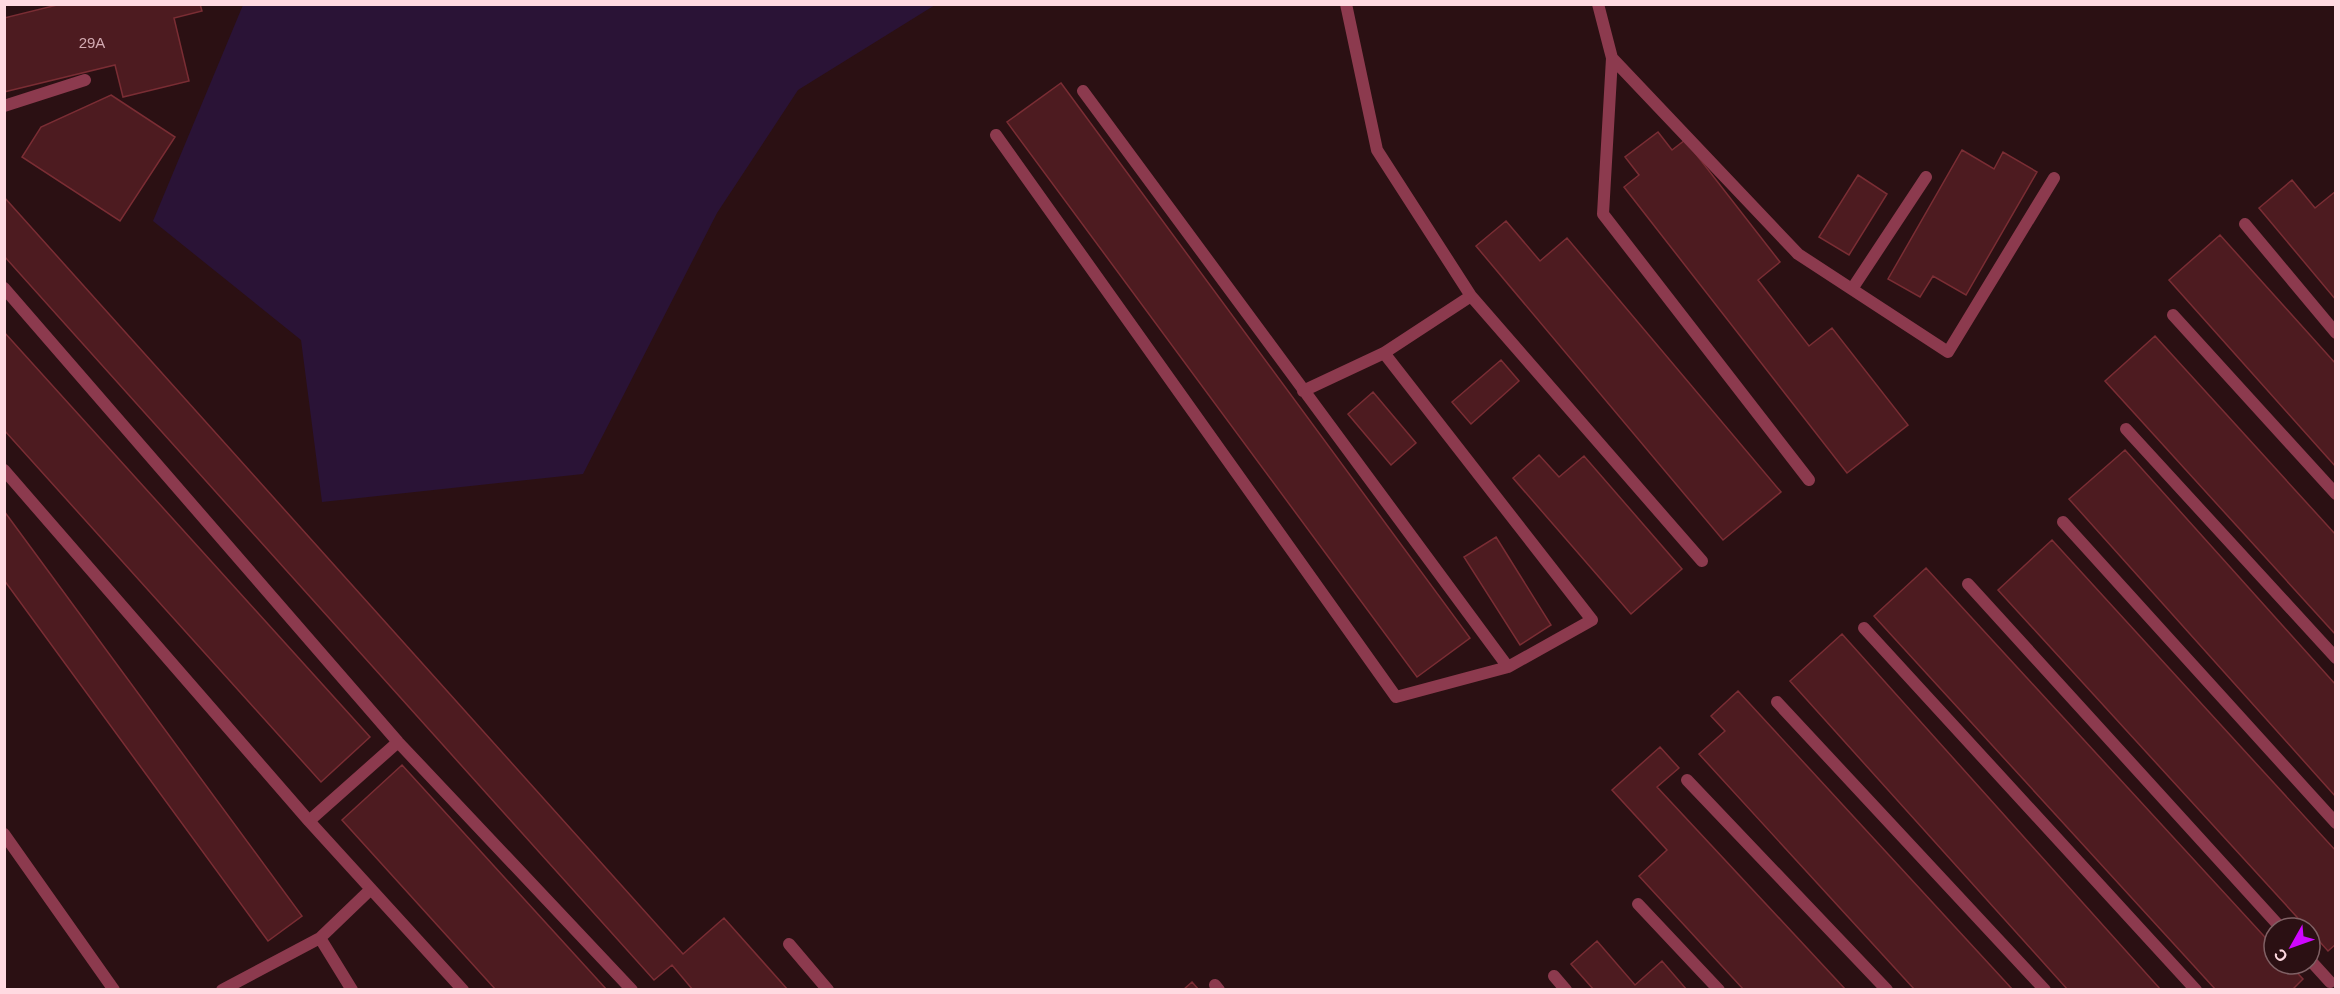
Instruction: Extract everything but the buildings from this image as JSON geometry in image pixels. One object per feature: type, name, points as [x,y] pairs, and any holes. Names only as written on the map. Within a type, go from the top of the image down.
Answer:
[{"type":"street","points":[[1346,4],[1377,150],[1471,296],[1702,561]]},
{"type":"street","points":[[1598,4],[1612,58],[1603,214],[1809,480]]},
{"type":"street","points":[[1612,58],[1798,254],[1948,352],[2054,178]]},
{"type":"street","points":[[4,106],[85,80]]},
{"type":"street","points":[[1083,91],[1508,667]]},
{"type":"street","points":[[996,135],[1396,697],[1508,667],[1592,620],[1384,353]]},
{"type":"street","points":[[1852,289],[1926,177]]},
{"type":"street","points":[[2245,224],[2336,333]]},
{"type":"street","points":[[4,288],[398,742],[632,990]]},
{"type":"street","points":[[1303,391],[1384,353],[1471,296]]},
{"type":"street","points":[[2174,315],[2336,494]]},
{"type":"street","points":[[2126,429],[2336,658]]},
{"type":"street","points":[[4,470],[309,821],[463,990]]},
{"type":"street","points":[[2063,522],[2336,823]]},
{"type":"street","points":[[1968,584],[2270,916]]},
{"type":"street","points":[[1864,628],[2196,990]]},
{"type":"street","points":[[1777,702],[2045,990]]},
{"type":"street","points":[[309,821],[398,742]]},
{"type":"street","points":[[1688,780],[1887,990]]},
{"type":"street","points":[[4,834],[114,990]]},
{"type":"street","points":[[222,990],[320,938],[371,890]]},
{"type":"street","points":[[1638,904],[1719,990]]},
{"type":"street","points":[[320,938],[352,990]]},
{"type":"street","points":[[789,944],[828,990]]},
{"type":"street","points":[[1554,976],[1566,990]]},
{"type":"shaded area","points":[[243,4],[935,5],[798,90],[717,213],[583,474],[322,502],[301,340],[153,221]]}]
